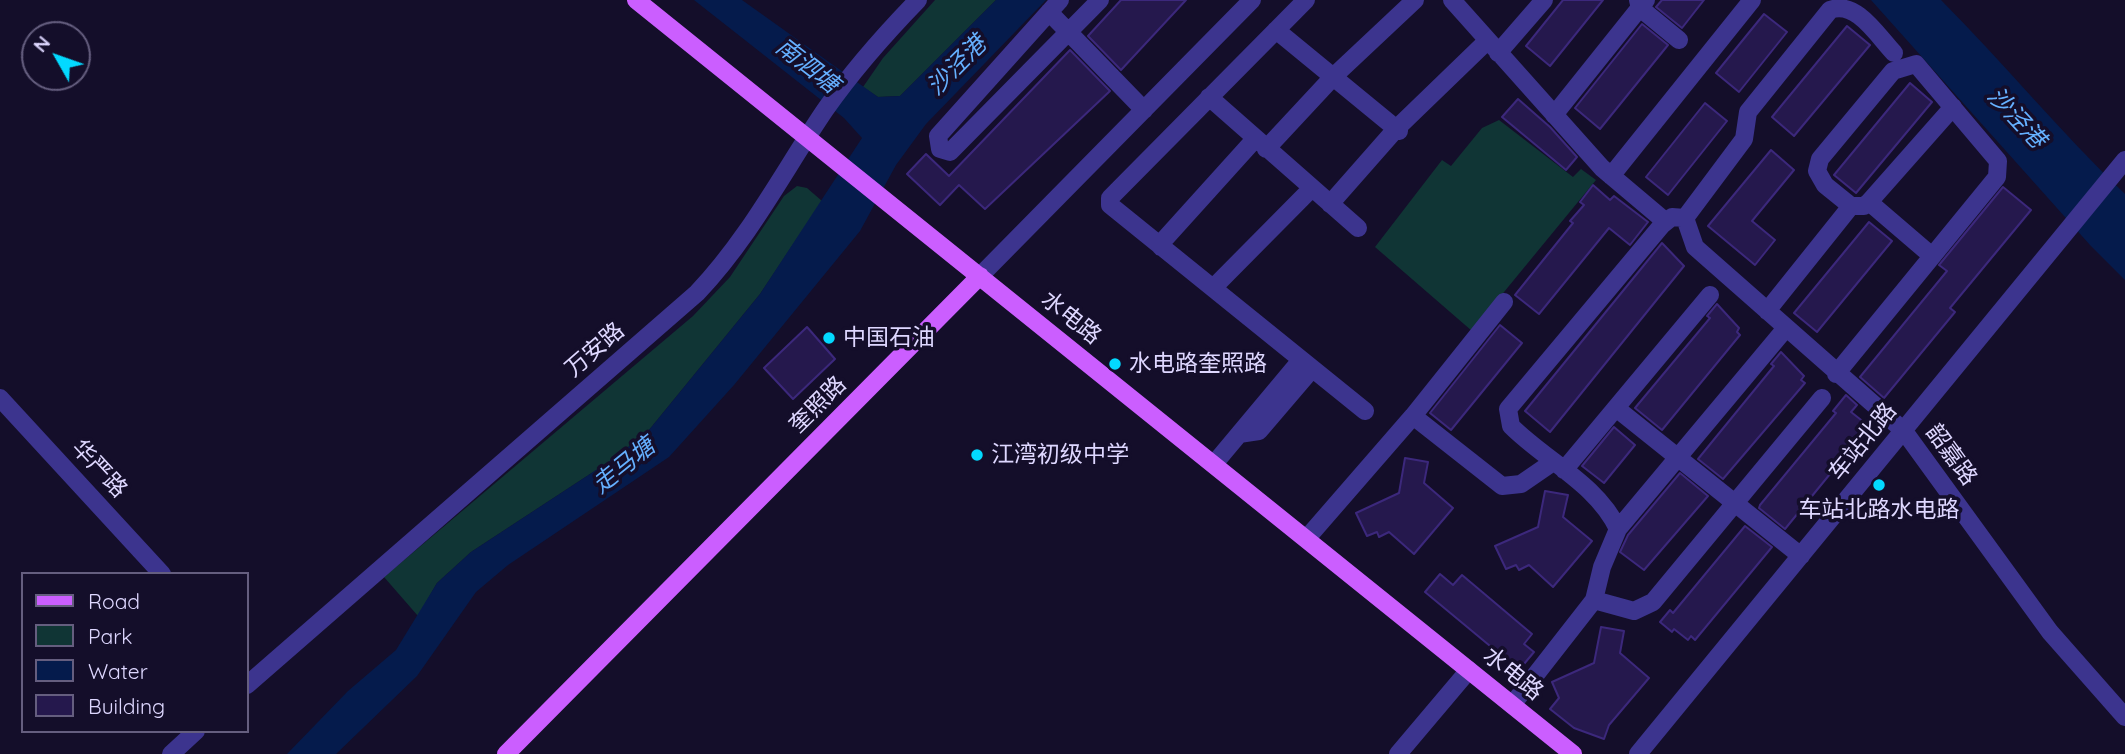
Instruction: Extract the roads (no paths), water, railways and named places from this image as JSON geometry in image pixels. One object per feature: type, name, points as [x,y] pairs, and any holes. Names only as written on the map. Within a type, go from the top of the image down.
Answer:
[{"type":"main road","name":"水电路","points":[[636,0],[1573,754]]},
{"type":"main road","name":"奎照路","points":[[506,754],[980,276]]},
{"type":"street","name":"万安路","points":[[250,675],[697,293],[729,259],[754,225],[826,109],[857,68],[918,0]]},
{"type":"street","points":[[1100,0],[1069,32],[950,152],[940,149],[938,136],[1055,6],[1069,32],[1144,110]]},
{"type":"street","points":[[1306,0],[1110,198],[1110,205],[1365,411]]},
{"type":"street","points":[[1161,247],[1162,242],[1261,144],[1415,0]]},
{"type":"street","points":[[1452,0],[1492,48],[1611,176],[1666,222]]},
{"type":"street","points":[[1330,204],[1397,130],[1544,0]]},
{"type":"street","points":[[1611,176],[1752,0]]},
{"type":"street","name":"奎照路","points":[[980,276],[1250,1]]},
{"type":"street","points":[[1554,115],[1641,3],[1679,40]]},
{"type":"street","points":[[1618,529],[1610,511],[1511,426],[1508,409],[1666,222],[1672,217],[1685,218],[1744,139],[1748,112],[1830,10],[1839,7],[1852,9],[1894,53]]},
{"type":"street","points":[[1276,30],[1397,130]]},
{"type":"street","points":[[1836,374],[1997,177],[1998,161],[1953,107],[1916,64],[1893,71],[1820,159],[1817,171],[1825,185],[1852,206],[1864,206],[1953,107]]},
{"type":"street","points":[[976,93],[994,107]]},
{"type":"street","points":[[1209,97],[1358,228]]},
{"type":"street","name":"车站北路","points":[[1638,754],[2121,165]]},
{"type":"street","points":[[1213,288],[1312,188]]},
{"type":"street","points":[[1869,202],[1932,256]]},
{"type":"street","points":[[1766,311],[1852,206]]},
{"type":"street","name":"韶嘉路","points":[[1685,218],[1695,247],[1836,374],[1904,431],[2050,632],[2125,717]]},
{"type":"street","points":[[1413,416],[1502,486],[1521,484],[1559,466],[1616,408],[1710,295]]},
{"type":"street","points":[[1307,538],[1413,416],[1504,302]]},
{"type":"street","points":[[1512,705],[1594,600],[1605,559],[1618,529],[1786,328]]},
{"type":"street","points":[[1214,464],[1238,434],[1256,433],[1306,364]]},
{"type":"street","name":"华严路","points":[[0,398],[160,572]]},
{"type":"street","points":[[1594,600],[1634,611],[1653,602],[1822,398]]},
{"type":"street","points":[[1616,408],[1801,555]]},
{"type":"street","points":[[1398,754],[1469,670]]},
{"type":"street","points":[[170,754],[194,733]]},
{"type":"water","points":[[694,0],[742,0],[878,97],[900,96],[996,0],[1046,0],[926,124],[896,165],[860,231],[734,385],[669,457],[508,565],[476,592],[417,676],[336,754],[287,754],[348,691],[396,650],[437,583],[471,552],[616,457],[649,430],[760,294],[862,138],[844,118]]},
{"type":"water","name":"沙泾港","points":[[1871,0],[1941,0],[2125,194],[2125,280],[2090,245]]},
{"type":"place","name":"中国石油","points":[[829,338]]},
{"type":"place","name":"水电路奎照路","points":[[1115,364]]},
{"type":"place","name":"江湾初级中学","points":[[977,455]]},
{"type":"place","name":"车站北路水电路","points":[[1879,485]]},
{"type":"water label","name":"南泗塘","points":[[807,66]]},
{"type":"water label","name":"走马塘","points":[[624,466]]}]
